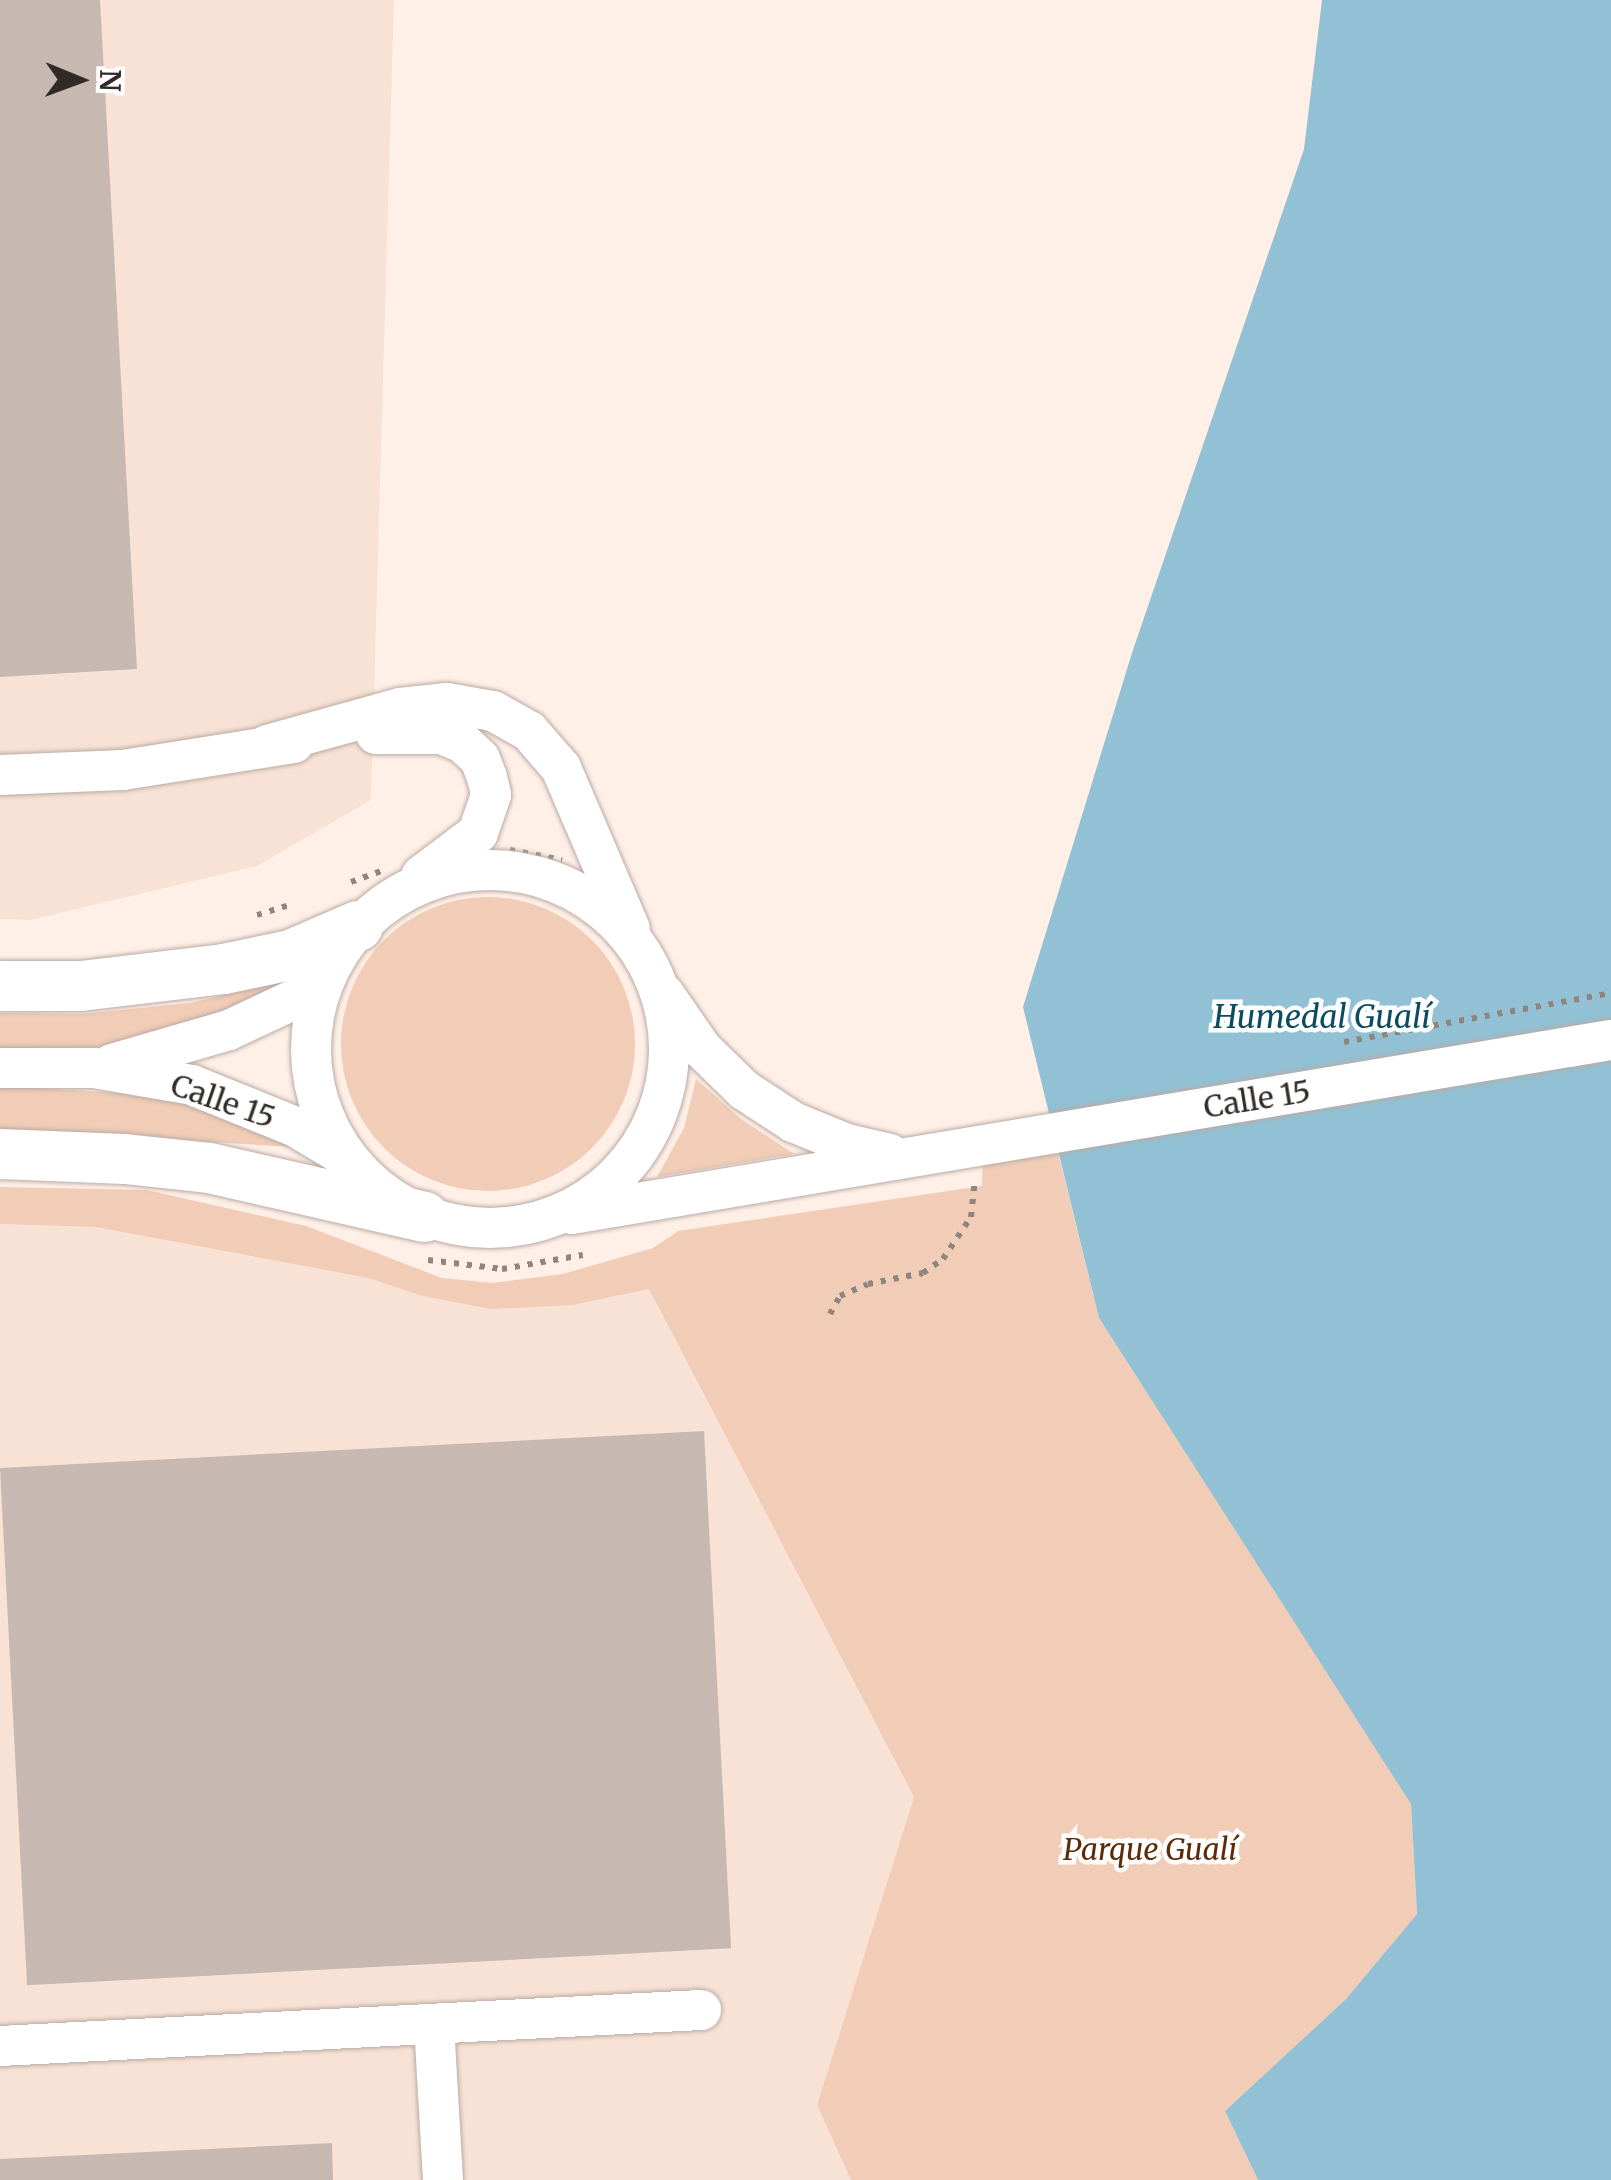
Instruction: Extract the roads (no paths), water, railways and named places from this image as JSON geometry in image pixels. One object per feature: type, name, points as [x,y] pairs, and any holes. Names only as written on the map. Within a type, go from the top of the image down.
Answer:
[{"type":"main road","points":[[0,986],[81,986],[224,969],[291,954],[377,911]]},
{"type":"main road","points":[[0,1154],[125,1158],[209,1168],[424,1238]]},
{"type":"street","points":[[0,776],[123,770],[267,746],[399,731],[427,733],[463,743],[480,759],[490,795],[478,832],[377,911],[336,955],[321,987],[312,1030],[312,1074],[324,1117],[345,1156],[424,1238],[483,1228],[514,1228],[558,1216],[592,1197],[622,1172],[645,1139],[661,1103],[668,1064],[667,1024],[657,986],[561,768],[529,731],[492,711],[447,703],[400,708],[267,746]]},
{"type":"street","points":[[377,911],[453,874],[483,869],[529,873],[572,889],[610,915],[640,950]]},
{"type":"street","name":"Calle 15","points":[[640,950],[702,1049],[744,1090],[793,1122],[829,1137],[913,1156]]},
{"type":"street","name":"Calle 15","points":[[76,1068],[229,1030],[321,987]]},
{"type":"street","name":"Calle 15","points":[[558,1216],[1611,1040]]},
{"type":"street","name":"Calle 15","points":[[0,1068],[76,1068],[192,1086],[245,1104],[345,1156]]},
{"type":"street","points":[[0,2046],[700,2010]]},
{"type":"street","points":[[434,2024],[443,2180]]},
{"type":"water","name":"Humedal Gualí","points":[[1322,0],[1611,0],[1611,2180],[1258,2180],[1225,2111],[1346,1999],[1417,1914],[1411,1804],[1099,1318],[1023,1007],[1132,653],[1304,149]]},
{"type":"park label","name":"Parque Gualí","points":[[1150,1849]]}]
